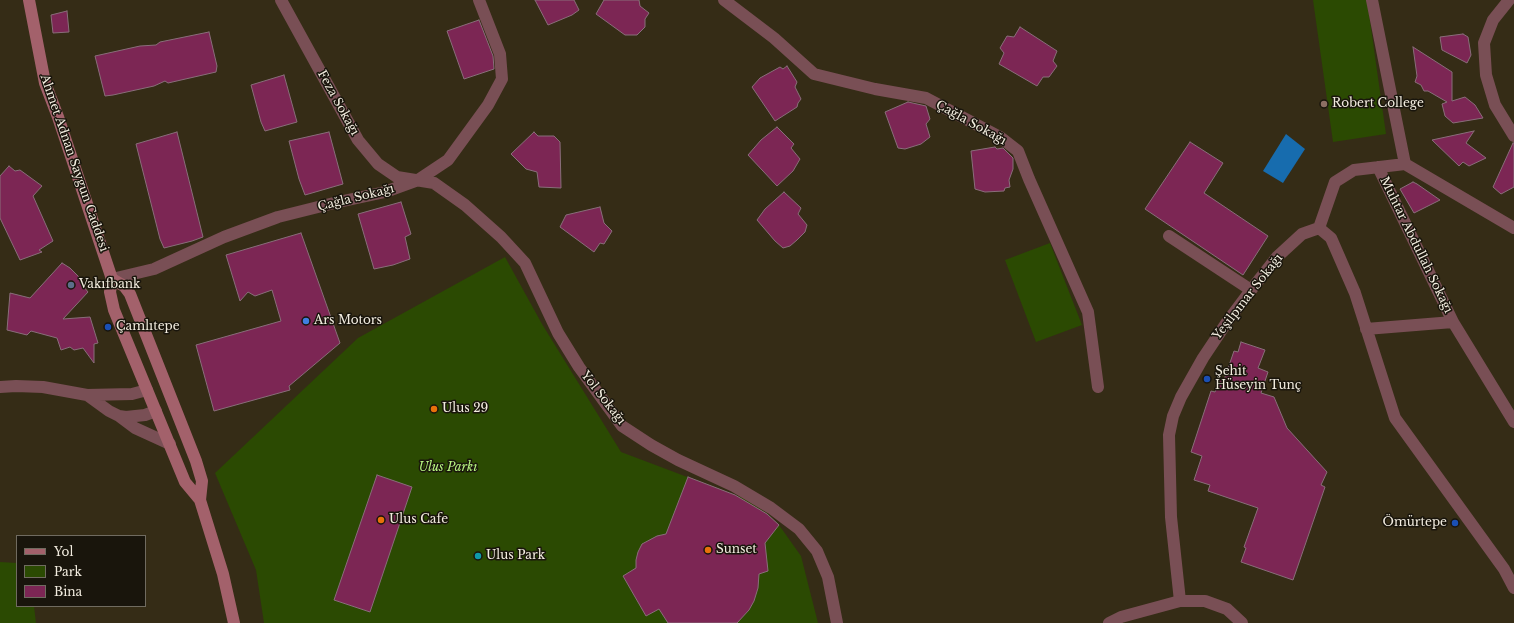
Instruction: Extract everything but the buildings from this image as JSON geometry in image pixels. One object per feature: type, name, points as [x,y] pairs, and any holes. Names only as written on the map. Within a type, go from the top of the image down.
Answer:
[{"type":"main road","name":"Ahmet Adnan Saygun Caddesi","points":[[29,0],[45,83],[58,117],[112,279],[110,292],[114,310],[185,482],[200,500],[223,574],[234,623]]},
{"type":"main road","name":"Ahmet Adnan Saygun Caddesi","points":[[112,279],[124,286],[130,294],[198,468],[202,481],[200,500]]},
{"type":"main road","points":[[147,390],[164,382]]},
{"type":"main road","points":[[156,411],[173,402]]},
{"type":"street","name":"Feza Sokağı","points":[[281,0],[358,140],[378,164],[397,177],[418,180]]},
{"type":"street","name":"Çağla Sokağı","points":[[112,279],[154,269],[224,237],[278,217],[334,202],[385,192],[418,180],[448,160],[488,105],[502,79],[500,54],[479,0]]},
{"type":"street","name":"Çağla Sokağı","points":[[724,0],[774,38],[814,74],[875,89],[926,98],[1000,137],[1018,151],[1088,312],[1098,387]]},
{"type":"street","points":[[1372,0],[1405,164]]},
{"type":"street","points":[[1509,0],[1493,20],[1484,43],[1486,75],[1495,105],[1514,136]]},
{"type":"street","points":[[1514,228],[1405,164],[1354,170],[1335,182],[1319,228],[1331,238],[1355,293],[1395,418],[1504,569],[1514,588]]},
{"type":"street","name":"Muhtar Abdullah Sokağı","points":[[1378,167],[1453,322],[1510,404],[1514,422]]},
{"type":"street","name":"Yol Sokağı","points":[[418,180],[434,183],[465,206],[502,237],[525,263],[562,340],[579,367],[622,426],[671,456],[734,486],[765,504],[799,529],[817,551],[828,577],[837,623]]},
{"type":"street","name":"Yeşilpınar Sokağı","points":[[1180,600],[1171,517],[1169,435],[1173,416],[1181,397],[1202,358],[1251,290],[1277,257],[1302,234],[1319,228]]},
{"type":"street","points":[[1169,236],[1251,290]]},
{"type":"street","name":"Muhtar Abdullah Sokağı","points":[[1366,329],[1453,322]]},
{"type":"street","points":[[0,387],[43,387],[87,395],[132,394],[147,390]]},
{"type":"street","points":[[87,395],[135,428],[170,444]]},
{"type":"street","points":[[119,416],[126,417],[145,415],[156,411]]},
{"type":"street","points":[[1109,623],[1180,600],[1205,601],[1226,609],[1242,623]]},
{"type":"green space","points":[[1313,0],[1367,0],[1386,134],[1333,142]]},
{"type":"green space","points":[[1050,243],[1082,325],[1036,342],[1005,260]]},
{"type":"green space","name":"Ulus Parkı","points":[[505,257],[542,324],[621,452],[743,498],[768,514],[779,525],[801,556],[818,623],[264,623],[256,570],[215,473],[358,338]]},
{"type":"green space","points":[[0,562],[16,563],[16,607],[34,607],[36,623],[0,623]]},
{"type":"water","points":[[1286,134],[1305,149],[1283,183],[1263,171]]},
{"type":"place","name":"Robert College","points":[[1324,104]]},
{"type":"place","name":"Vakıfbank","points":[[71,285]]},
{"type":"place","name":"Ars Motors","points":[[306,321]]},
{"type":"place","name":"Çamlıtepe","points":[[108,327]]},
{"type":"place","name":"Şehit Hüseyin Tunç","points":[[1207,379]]},
{"type":"place","name":"Ulus 29","points":[[434,409]]},
{"type":"place","name":"Ulus Cafe","points":[[381,520]]},
{"type":"place","name":"Ömürtepe","points":[[1455,523]]},
{"type":"place","name":"Sunset","points":[[708,550]]},
{"type":"place","name":"Ulus Park","points":[[478,556]]}]
